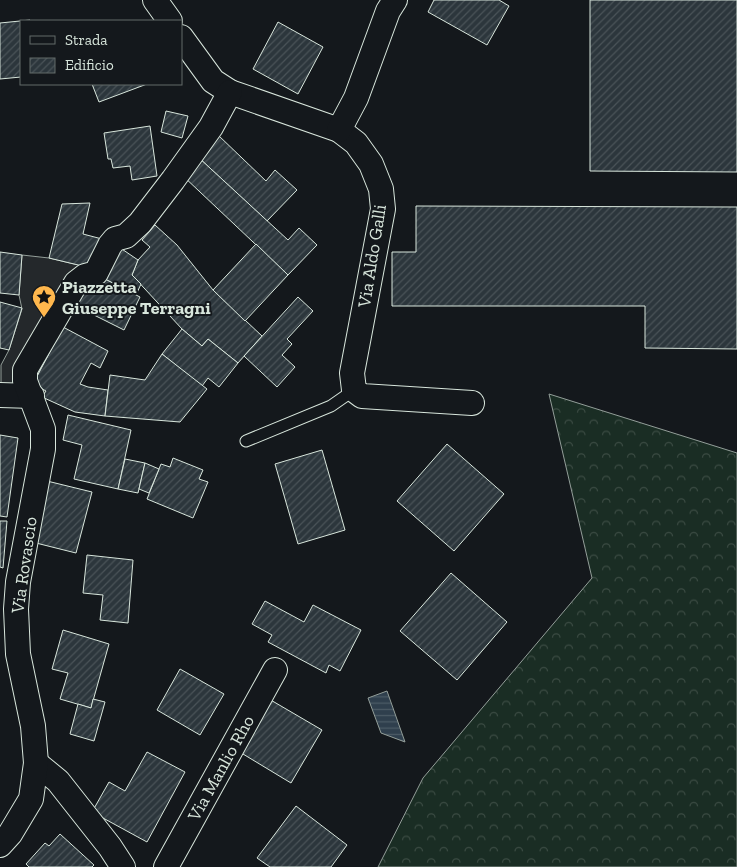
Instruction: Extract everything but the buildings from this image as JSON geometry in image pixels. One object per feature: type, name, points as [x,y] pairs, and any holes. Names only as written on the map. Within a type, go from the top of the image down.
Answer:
[{"type":"street","points":[[155,0],[169,20]]},
{"type":"street","points":[[340,130],[356,98],[388,11],[394,0]]},
{"type":"street","name":"Via Aldo Galli","points":[[182,38],[213,81],[230,92],[340,130],[356,143],[371,164],[381,189],[383,209],[352,373],[354,390]]},
{"type":"street","points":[[0,395],[32,396],[25,381],[25,370],[76,283],[85,276],[96,273],[110,245],[126,236],[140,223],[211,127],[230,92]]},
{"type":"street","points":[[354,390],[362,396],[472,403]]},
{"type":"street","name":"Via Rovascio","points":[[0,845],[10,834],[31,799],[36,763],[33,726],[18,654],[16,609],[18,582],[43,448],[43,429],[32,396]]},
{"type":"street","name":"Via Manlio Rho","points":[[166,867],[275,670]]},
{"type":"street","points":[[36,763],[58,781],[110,848],[122,867]]},
{"type":"lane","points":[[246,441],[331,406],[354,390]]},
{"type":"green space","points":[[549,394],[737,453],[737,867],[378,867],[423,778],[592,578]]},
{"type":"shaded area","name":"Piazzetta Giuseppe Terragni","points":[[22,255],[49,258],[95,269],[101,277],[95,288],[87,284],[33,384],[1,388],[1,365],[9,350],[22,309],[19,295]]},
{"type":"water","points":[[387,691],[405,742],[381,733],[368,698]]},
{"type":"place","name":"Piazzetta Giuseppe Terragni","points":[[44,318]]}]
